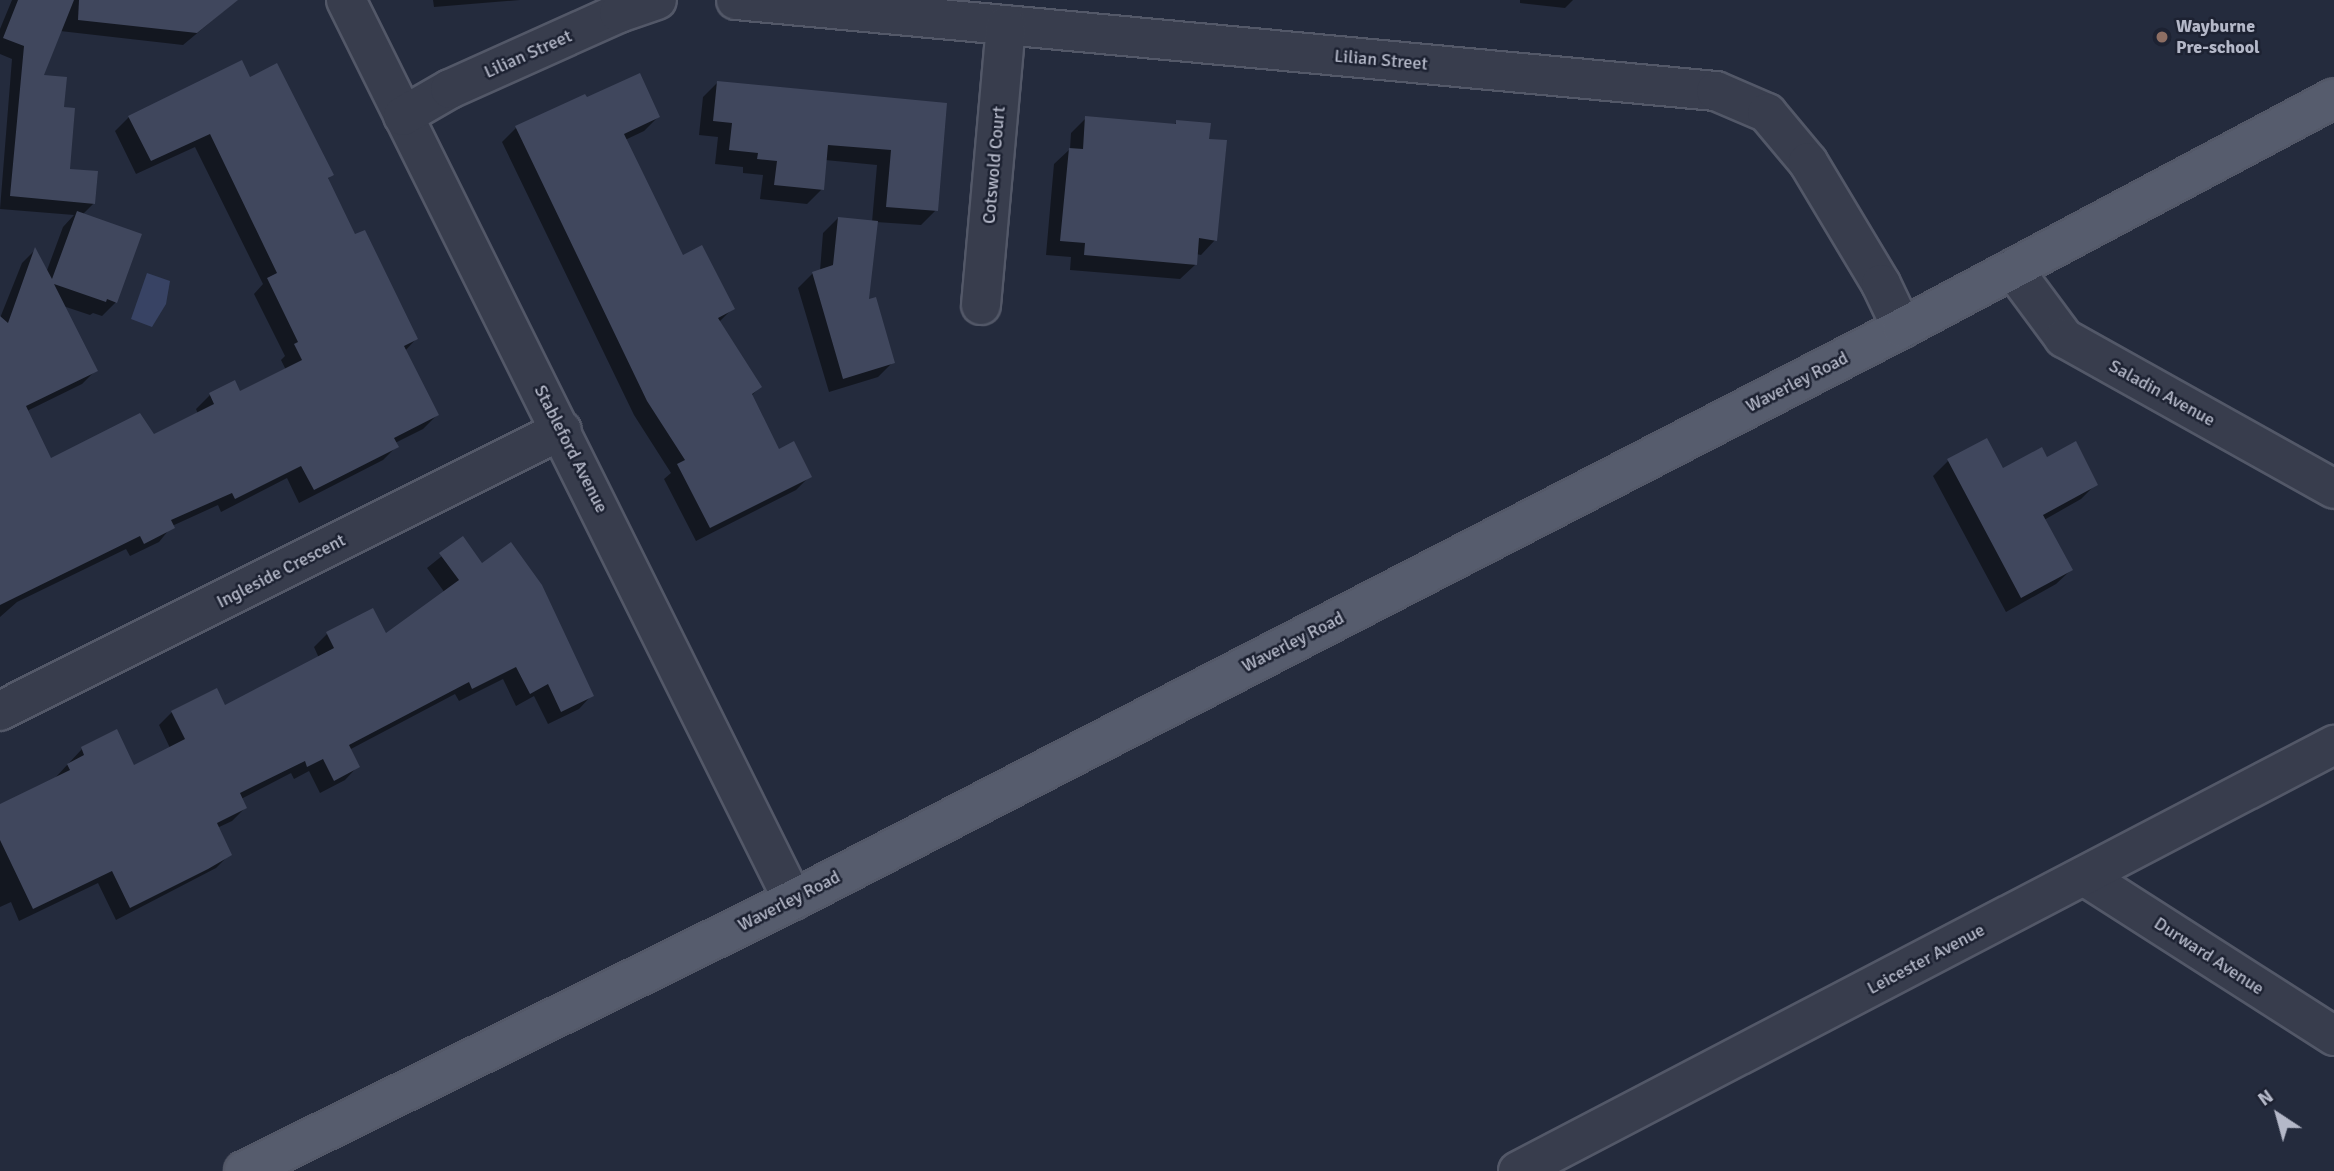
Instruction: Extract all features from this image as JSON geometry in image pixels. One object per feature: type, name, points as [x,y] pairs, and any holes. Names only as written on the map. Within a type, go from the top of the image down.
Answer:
[{"type":"main road","name":"Waverley Road","points":[[244,1171],[793,900],[1902,328],[2334,98]]},
{"type":"street","name":"Stableford Avenue","points":[[346,0],[562,430],[793,900]]},
{"type":"street","name":"Lilian Street","points":[[403,116],[474,78],[619,13],[657,0]]},
{"type":"street","name":"Lilian Street","points":[[736,0],[1716,91],[1767,113],[1808,162],[1886,294],[1902,328]]},
{"type":"street","name":"Cotswold Court","points":[[981,305],[1006,25]]},
{"type":"street","name":"Saladin Avenue","points":[[2013,270],[2064,338],[2334,489]]},
{"type":"street","name":"Ingleside Crescent","points":[[0,711],[562,430]]},
{"type":"street","name":"Leicester Avenue","points":[[1518,1171],[2334,744]]},
{"type":"street","name":"Durward Avenue","points":[[2084,876],[2334,1036]]},
{"type":"water","points":[[147,273],[170,281],[166,304],[152,327],[131,319]]},
{"type":"building","points":[[18,0],[74,0],[44,75],[67,77],[64,107],[75,108],[70,169],[98,171],[95,204],[10,196],[24,46],[3,38]]},
{"type":"building","points":[[79,0],[238,0],[197,33],[78,20]]},
{"type":"building","points":[[242,60],[250,77],[277,63],[334,175],[328,178],[355,234],[365,230],[418,339],[404,346],[439,415],[394,438],[399,447],[314,490],[301,466],[235,499],[232,493],[171,520],[175,528],[144,544],[140,536],[0,605],[0,316],[8,323],[35,247],[52,279],[77,211],[142,234],[117,303],[107,299],[106,302],[54,284],[98,371],[26,406],[51,458],[140,413],[154,434],[214,404],[209,393],[235,380],[240,391],[302,360],[294,344],[298,342],[267,278],[277,273],[210,134],[151,161],[128,116]]},
{"type":"building","points":[[640,73],[660,117],[624,134],[683,255],[702,245],[735,309],[718,318],[762,387],[752,394],[779,449],[794,441],[812,477],[710,528],[677,464],[685,460],[647,401],[515,126],[585,94],[587,97]]},
{"type":"building","points":[[717,81],[947,103],[938,211],[886,207],[891,150],[828,145],[824,190],[774,185],[777,161],[757,159],[758,153],[729,150],[732,123],[713,121]]},
{"type":"building","points":[[1085,116],[1176,124],[1176,120],[1211,123],[1209,139],[1227,140],[1217,241],[1199,238],[1197,265],[1084,255],[1085,243],[1060,241],[1069,148],[1083,149]]},
{"type":"building","points":[[838,217],[878,221],[869,299],[876,297],[895,363],[843,379],[812,272],[833,265]]},
{"type":"building","points":[[1987,438],[2003,468],[2042,447],[2047,457],[2076,441],[2098,485],[2043,515],[2073,570],[2021,598],[1947,459]]},
{"type":"building","points":[[463,536],[482,563],[511,542],[542,585],[594,696],[561,712],[548,684],[530,694],[516,667],[472,689],[469,682],[349,745],[360,767],[334,781],[323,759],[307,767],[305,761],[240,793],[247,808],[217,823],[232,855],[208,869],[130,908],[112,871],[33,909],[0,840],[0,804],[70,770],[67,764],[84,755],[81,747],[117,729],[134,765],[185,739],[171,711],[217,688],[225,705],[334,648],[326,632],[373,608],[386,633],[459,580],[439,553]]},
{"type":"place","name":"Wayburne Pre-school","points":[[2162,37]]}]
